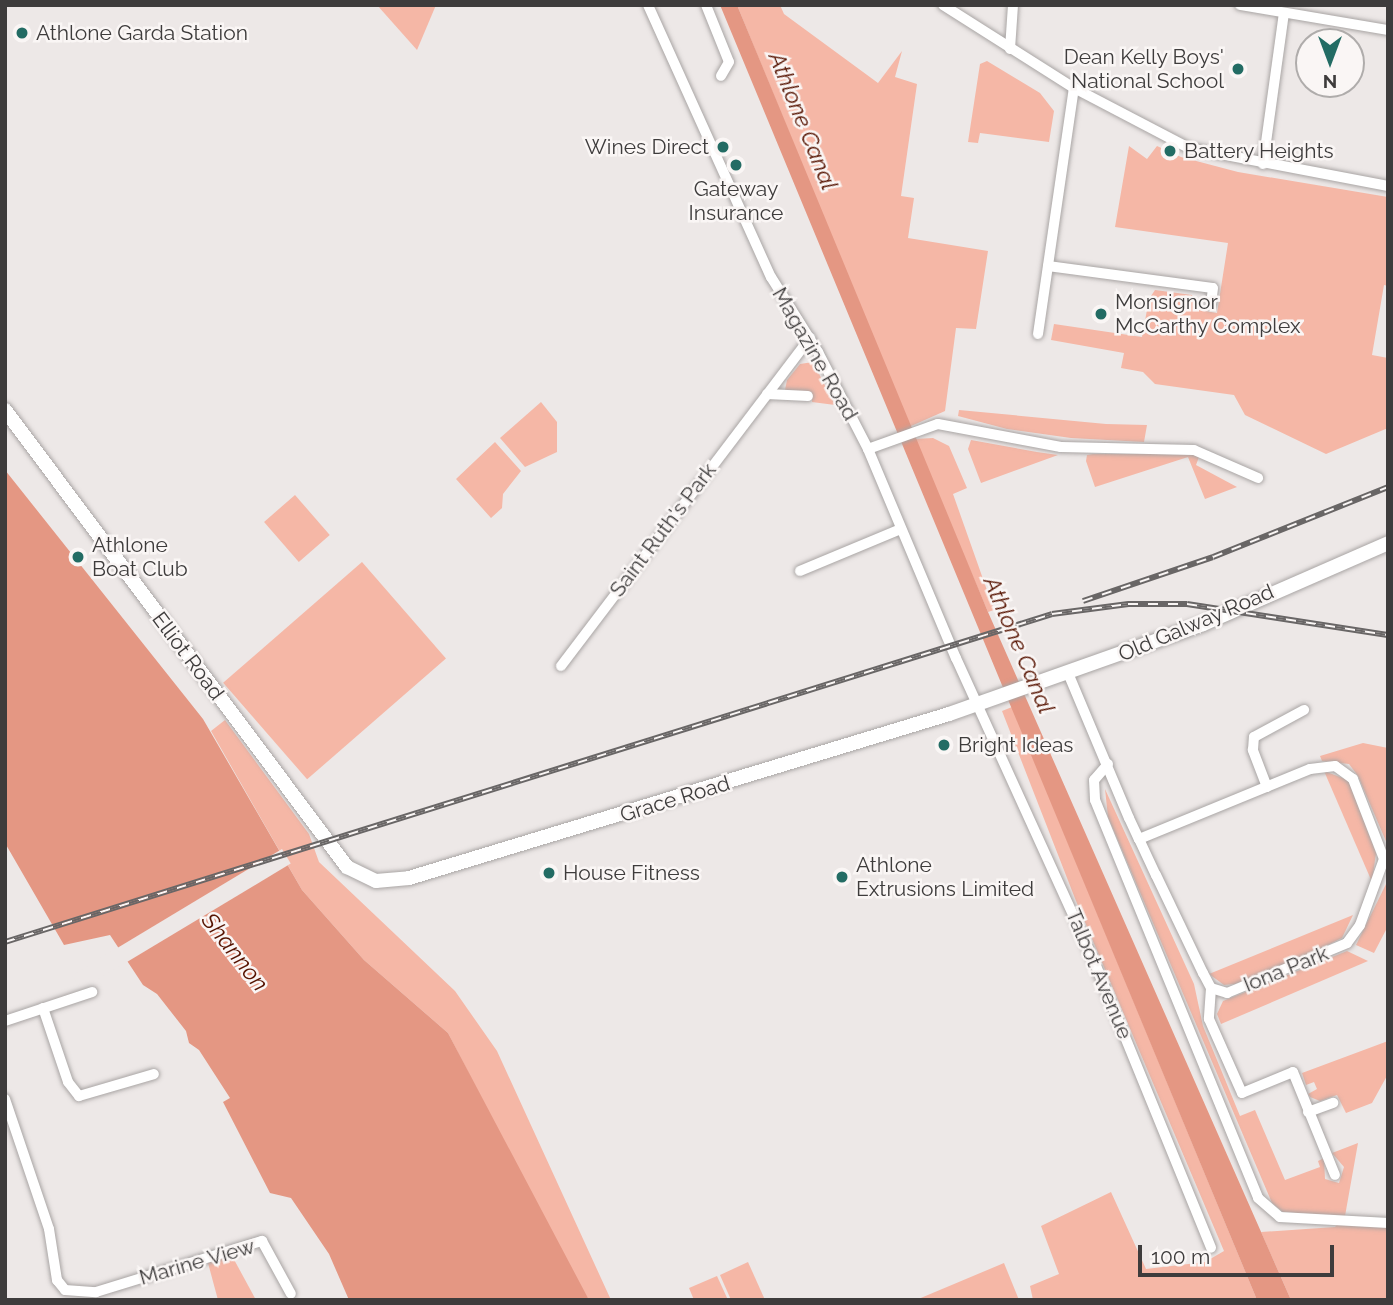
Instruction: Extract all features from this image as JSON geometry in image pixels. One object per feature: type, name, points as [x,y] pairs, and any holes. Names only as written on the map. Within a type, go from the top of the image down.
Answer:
[{"type":"main road","name":"Elliot Road","points":[[5,410],[347,867]]},
{"type":"main road","name":"Old Galway Road","points":[[1001,696],[1203,624],[1388,543]]},
{"type":"main road","name":"Grace Road","points":[[347,867],[369,880],[409,878],[1001,696]]},
{"type":"street","points":[[706,5],[729,62],[721,76]]},
{"type":"street","points":[[943,5],[1074,89],[1189,148],[1388,186]]},
{"type":"street","points":[[1010,49],[1013,5]]},
{"type":"street","points":[[1240,5],[1388,30]]},
{"type":"street","name":"Magazine Road","points":[[650,6],[771,277],[810,338],[868,449],[980,703]]},
{"type":"street","points":[[1263,164],[1284,13]]},
{"type":"street","points":[[1038,334],[1074,89]]},
{"type":"street","points":[[1048,266],[1213,288],[1211,305]]},
{"type":"street","name":"Saint Ruth's Park","points":[[561,666],[810,338]]},
{"type":"street","points":[[766,394],[808,396]]},
{"type":"street","points":[[868,449],[917,429],[938,424],[1052,446],[1199,451],[1258,478]]},
{"type":"street","points":[[800,570],[901,529]]},
{"type":"street","points":[[1068,673],[1129,818],[1211,988],[1209,1019],[1246,1106]]},
{"type":"street","name":"Talbot Avenue","points":[[980,703],[1092,956],[1211,1248]]},
{"type":"street","points":[[1267,787],[1253,750],[1254,737],[1304,710]]},
{"type":"street","points":[[1108,764],[1094,780],[1095,800],[1258,1198],[1280,1217],[1388,1223]]},
{"type":"street","name":"Iona Park","points":[[1139,839],[1293,776],[1335,766],[1353,779],[1384,855],[1374,891],[1360,925],[1347,943],[1227,993],[1211,988]]},
{"type":"street","points":[[5,1021],[92,992]]},
{"type":"street","points":[[43,1009],[68,1082],[79,1096],[154,1074]]},
{"type":"street","points":[[1242,1093],[1293,1072],[1335,1175]]},
{"type":"street","name":"Marine View","points":[[5,1100],[49,1229],[57,1280],[65,1290],[96,1292],[262,1241],[291,1294]]},
{"type":"street","points":[[1308,1112],[1332,1103]]},
{"type":"shaded area","points":[[377,5],[436,5],[417,50]]},
{"type":"shaded area","points":[[737,5],[780,5],[784,14],[878,83],[902,51],[895,77],[917,84],[901,196],[914,198],[908,238],[988,251],[976,329],[956,328],[945,411],[909,427]]},
{"type":"shaded area","points":[[987,61],[1040,93],[1054,111],[1049,142],[980,133],[978,143],[968,142],[980,64]]},
{"type":"shaded area","points":[[1129,146],[1147,159],[1157,146],[1181,157],[1238,172],[1388,197],[1388,286],[1384,285],[1372,355],[1388,358],[1388,428],[1326,454],[1245,415],[1234,395],[1155,384],[1143,372],[1121,368],[1124,353],[1051,340],[1054,324],[1142,337],[1149,299],[1155,290],[1192,295],[1199,310],[1217,313],[1228,243],[1115,227]]},
{"type":"shaded area","points":[[813,362],[835,405],[812,402],[812,392],[785,390],[787,380],[800,364]]},
{"type":"shaded area","points":[[541,402],[557,422],[557,452],[525,467],[500,438]]},
{"type":"shaded area","points":[[959,410],[1106,424],[1147,425],[1144,442],[1071,438],[1007,429],[958,416]]},
{"type":"shaded area","points":[[933,438],[949,446],[967,488],[953,494],[994,610],[988,612],[914,439]]},
{"type":"shaded area","points":[[971,440],[1058,455],[981,483],[968,449]]},
{"type":"shaded area","points":[[495,442],[521,471],[503,494],[502,508],[491,518],[456,479]]},
{"type":"shaded area","points":[[1191,454],[1199,457],[1196,465],[1237,487],[1205,499],[1188,457],[1095,487],[1086,461],[1087,455]]},
{"type":"shaded area","points":[[295,495],[330,535],[299,562],[264,522]]},
{"type":"shaded area","points":[[362,562],[446,659],[307,779],[223,683]]},
{"type":"shaded area","points":[[1012,707],[1257,1300],[1033,1300],[1030,1286],[1059,1274],[1041,1226],[1111,1192],[1146,1269],[1205,1262],[1224,1251],[1076,901],[1002,711]]},
{"type":"shaded area","points":[[225,720],[309,834],[319,862],[455,991],[497,1051],[611,1300],[589,1300],[574,1278],[448,1033],[364,960],[302,890],[211,731]]},
{"type":"shaded area","points":[[1363,743],[1388,748],[1388,846],[1358,776],[1349,764],[1322,761],[1320,756]]},
{"type":"shaded area","points":[[1324,771],[1348,780],[1376,853],[1372,882]]},
{"type":"shaded area","points":[[1105,789],[1194,984],[1203,1026],[1240,1116],[1255,1110],[1285,1180],[1320,1167],[1318,1161],[1324,1158],[1325,1179],[1339,1183],[1344,1167],[1332,1153],[1358,1143],[1345,1216],[1388,1219],[1388,1300],[1291,1300],[1261,1232],[1335,1227],[1344,1217],[1283,1212],[1272,1203],[1108,817]]},
{"type":"shaded area","points":[[1388,880],[1388,926],[1374,953],[1356,945]]},
{"type":"shaded area","points":[[1353,915],[1342,938],[1305,956],[1235,984],[1224,985],[1209,974]]},
{"type":"shaded area","points":[[1347,951],[1368,961],[1221,1024],[1217,1014],[1223,1001]]},
{"type":"shaded area","points":[[1388,1041],[1388,1074],[1372,1103],[1346,1113],[1337,1095],[1320,1101],[1310,1097],[1308,1094],[1317,1089],[1314,1082],[1306,1085],[1302,1073]]},
{"type":"shaded area","points":[[231,1254],[256,1300],[218,1300],[208,1263]]},
{"type":"shaded area","points":[[748,1262],[765,1300],[731,1300],[720,1275]]},
{"type":"shaded area","points":[[1004,1263],[1019,1300],[916,1300]]},
{"type":"shaded area","points":[[717,1276],[728,1300],[694,1300],[689,1288]]},
{"type":"water","points":[[720,5],[737,5],[988,612],[1291,1300],[1257,1300]]},
{"type":"water","name":"Shannon","points":[[5,470],[203,719],[302,890],[364,960],[448,1033],[589,1300],[349,1300],[329,1254],[291,1198],[270,1193],[223,1102],[230,1098],[199,1050],[189,1043],[186,1031],[157,994],[143,985],[110,935],[64,945],[5,843]]},
{"type":"pier","points":[[282,849],[291,864],[81,990],[72,975]]},
{"type":"railway","points":[[1083,601],[1213,557],[1388,487]]},
{"type":"railway","points":[[5,942],[1052,614],[1128,604],[1187,604],[1388,635]]},
{"type":"place","name":"Athlone Garda Station","points":[[22,33]]},
{"type":"place","name":"Dean Kelly Boys' National School","points":[[1238,69]]},
{"type":"place","name":"Wines Direct","points":[[723,147]]},
{"type":"place","name":"Battery Heights","points":[[1170,151]]},
{"type":"place","name":"Gateway Insurance","points":[[736,165]]},
{"type":"place","name":"Monsignor McCarthy Complex","points":[[1101,314]]},
{"type":"place","name":"Athlone Boat Club","points":[[78,557]]},
{"type":"place","name":"Bright Ideas","points":[[944,745]]},
{"type":"place","name":"House Fitness","points":[[549,873]]},
{"type":"place","name":"Athlone Extrusions Limited","points":[[842,877]]},
{"type":"water label","name":"Athlone Canal","points":[[803,121]]},
{"type":"water label","name":"Athlone Canal","points":[[1019,645]]}]
